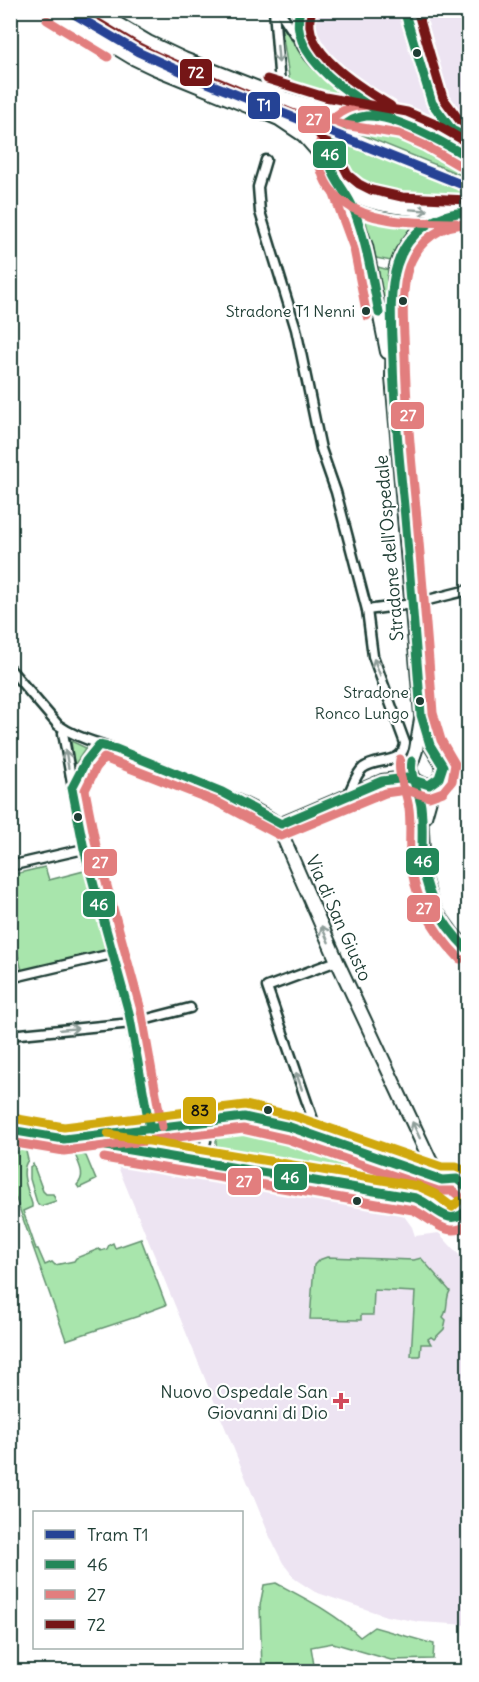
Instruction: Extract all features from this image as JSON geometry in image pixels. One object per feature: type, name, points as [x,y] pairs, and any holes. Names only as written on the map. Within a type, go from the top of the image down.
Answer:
[{"type":"main road","name":"Stradone dell'Ospedale","points":[[53,10],[131,57],[154,68],[279,118],[303,135],[331,167],[336,179],[344,188],[366,246],[392,377],[421,715],[430,745],[439,758]]},
{"type":"main road","points":[[94,10],[148,42],[184,59],[281,97],[322,109],[393,120],[429,134],[468,157]]},
{"type":"main road","points":[[331,167],[330,147],[336,134],[347,123],[365,115]]},
{"type":"main road","points":[[344,188],[362,199],[392,207],[463,212]]},
{"type":"main road","name":"Stradone dell'Ospedale","points":[[392,377],[394,288],[396,267],[402,252],[422,227],[463,212]]},
{"type":"main road","name":"Stradone dell'Ospedale","points":[[413,759],[421,715]]},
{"type":"main road","points":[[281,824],[382,781],[425,752],[432,753],[439,758],[443,769],[430,798],[423,827]]},
{"type":"main road","points":[[413,759],[410,772],[415,780],[419,796],[426,884],[432,903],[446,926],[468,950]]},
{"type":"main road","points":[[382,781],[404,778],[427,785],[438,780]]},
{"type":"main road","name":"Via di San Giusto","points":[[281,824],[283,837],[337,961],[429,1160],[444,1179]]},
{"type":"main road","points":[[64,1139],[244,1117],[290,1127],[444,1179],[458,1179],[468,1184]]},
{"type":"main road","points":[[10,1130],[416,1198],[449,1218],[462,1215],[468,1209]]},
{"type":"main road","points":[[433,1207],[432,1191],[444,1179]]},
{"type":"street","points":[[274,10],[281,97]]},
{"type":"street","points":[[279,10],[312,58],[362,102],[393,120]]},
{"type":"street","points":[[300,10],[296,25],[301,44]]},
{"type":"street","points":[[405,10],[430,98],[452,130],[468,138]]},
{"type":"street","points":[[266,160],[258,187],[260,212],[296,329],[321,449],[336,492],[367,610],[373,656],[402,729],[405,746],[402,753],[395,758],[365,766],[350,793]]},
{"type":"street","points":[[367,610],[412,604],[468,590]]},
{"type":"street","points":[[10,669],[14,678],[62,727],[99,745],[116,749],[246,803],[281,824]]},
{"type":"street","points":[[62,727],[84,849],[132,1023],[150,1129],[145,1143],[152,1154]]},
{"type":"street","points":[[72,789],[86,761],[99,745]]},
{"type":"street","points":[[10,866],[84,849]]},
{"type":"street","points":[[10,978],[112,954]]},
{"type":"street","points":[[319,1137],[267,987],[337,961]]},
{"type":"street","points":[[10,1035],[132,1023],[190,1008]]},
{"type":"street","points":[[192,1124],[202,1130],[206,1144],[200,1155],[192,1161]]},
{"type":"shaded area","points":[[307,10],[468,11],[468,148],[377,99],[352,80],[315,47],[305,33],[304,17]]},
{"type":"shaded area","name":"Nuovo Ospedale San Giovanni di Dio","points":[[114,1157],[376,1202],[396,1209],[412,1227],[415,1236],[439,1233],[468,1265],[468,1625],[420,1622],[386,1616],[315,1592],[295,1579],[283,1563],[270,1537]]},
{"type":"green space","points":[[281,24],[301,54],[357,106],[307,96],[291,90]]},
{"type":"green space","points":[[373,125],[412,136],[434,147],[468,168],[468,178],[350,130],[359,126]]},
{"type":"green space","points":[[341,139],[468,190],[468,204],[404,200],[380,196],[358,188],[343,177],[336,161]]},
{"type":"green space","points":[[359,206],[381,213],[422,219],[403,237],[391,261],[376,258]]},
{"type":"green space","points":[[378,267],[389,270],[388,299],[386,300],[383,296]]},
{"type":"green space","points":[[71,741],[86,748],[75,764],[74,764]]},
{"type":"green space","points":[[45,867],[49,880],[84,871],[108,951],[22,971],[11,927],[10,875]]},
{"type":"green space","points":[[229,1127],[254,1130],[403,1174],[399,1188],[227,1158],[218,1150],[216,1142],[220,1134]]},
{"type":"green space","points":[[191,1133],[196,1135],[198,1143],[191,1152],[158,1147],[155,1144],[158,1137]]},
{"type":"green space","points":[[18,1140],[24,1143],[28,1160],[24,1176],[32,1204],[32,1207],[23,1211],[36,1249],[45,1265],[52,1262],[55,1265],[74,1261],[76,1258],[99,1249],[101,1251],[107,1249],[113,1243],[115,1248],[141,1239],[166,1305],[66,1340],[11,1185]]},
{"type":"green space","points":[[74,1152],[86,1156],[96,1180],[79,1188],[77,1185],[82,1173]]},
{"type":"green space","points":[[33,1164],[43,1191],[46,1194],[53,1194],[56,1201],[41,1206],[37,1203],[30,1179],[30,1167]]},
{"type":"green space","points":[[406,1175],[426,1181],[422,1193],[403,1191]]},
{"type":"green space","points":[[451,1185],[460,1189],[464,1198],[460,1207],[451,1211],[442,1207],[438,1198],[442,1189]]},
{"type":"green space","points":[[327,1257],[414,1260],[421,1258],[450,1291],[443,1317],[446,1320],[444,1329],[434,1339],[431,1337],[428,1339],[431,1344],[421,1344],[420,1356],[411,1356],[415,1292],[374,1290],[373,1315],[361,1315],[361,1320],[310,1319],[314,1265]]},
{"type":"green space","points":[[276,1583],[330,1614],[360,1637],[374,1627],[434,1644],[433,1659],[391,1660],[333,1643],[311,1647],[315,1671],[262,1671],[260,1605],[264,1585]]},
{"type":"tram line","name":"T1","points":[[67,10],[138,52],[200,80],[468,187]]},
{"type":"transit line","name":"72","points":[[77,10],[159,57],[296,115],[329,145],[348,175],[371,190],[402,197],[468,200]]},
{"type":"transit line","name":"46","points":[[300,10],[299,28],[304,45],[314,61],[345,89],[393,120]]},
{"type":"transit line","name":"46","points":[[404,10],[432,103],[452,130],[468,138]]},
{"type":"transit line","name":"72","points":[[417,10],[443,98],[460,121],[468,125]]},
{"type":"transit line","name":"72","points":[[311,14],[310,28],[315,42],[324,55],[350,79],[391,106]]},
{"type":"transit line","name":"27","points":[[47,20],[108,57]]},
{"type":"transit line","name":"27","points":[[88,20],[142,52],[180,70],[278,109],[320,121],[399,134],[424,145],[462,167]]},
{"type":"transit line","name":"72","points":[[267,79],[325,97],[407,112],[435,124],[468,143]]},
{"type":"transit line","name":"27","points":[[377,105],[364,105],[341,112],[330,121],[323,132],[319,144],[321,170],[333,193],[343,202],[369,215],[397,221],[456,223]]},
{"type":"transit line","name":"46","points":[[379,313],[359,223],[331,167],[330,152],[336,135],[347,123],[359,117],[377,117],[418,130],[468,157]]},
{"type":"transit line","name":"27","points":[[333,192],[354,249],[367,316]]},
{"type":"transit line","name":"46","points":[[150,1129],[129,1013],[84,849],[72,788],[86,761],[99,745],[116,749],[222,792],[281,824],[382,781],[407,778],[429,785],[439,778],[443,766],[430,745],[421,715],[396,415],[391,325],[392,300],[397,265],[415,234],[444,216],[468,212]]},
{"type":"transit line","name":"27","points":[[162,1127],[141,1010],[96,846],[85,790],[104,758],[217,802],[281,836],[385,793],[406,790],[429,797],[443,792],[452,781],[455,764],[441,740],[433,713],[408,414],[403,323],[404,287],[413,257],[425,241],[440,230],[468,224]]},
{"type":"transit line","name":"27","points":[[400,759],[401,778],[409,809],[412,871],[419,899],[440,936],[460,959]]},
{"type":"transit line","name":"46","points":[[412,761],[411,767],[421,806],[423,867],[426,880],[441,918],[468,950]]},
{"type":"transit line","name":"83","points":[[12,1118],[64,1127],[245,1105],[294,1116],[442,1167],[456,1167],[468,1172]]},
{"type":"transit line","name":"46","points":[[10,1130],[64,1139],[244,1117],[290,1127],[442,1180],[457,1179],[468,1188]]},
{"type":"transit line","name":"27","points":[[10,1142],[64,1151],[243,1129],[287,1139],[438,1191],[453,1191],[459,1196]]},
{"type":"transit line","name":"83","points":[[108,1134],[418,1186],[435,1194],[452,1207],[459,1201]]},
{"type":"transit line","name":"46","points":[[106,1146],[416,1198],[448,1217],[461,1215],[468,1209]]},
{"type":"transit line","name":"27","points":[[104,1158],[413,1210],[446,1229],[460,1229],[468,1225]]},
{"type":"place","name":"Stradone T1 Nenni","points":[[366,311]]},
{"type":"place","name":"Stradone Ronco Lungo","points":[[420,701]]},
{"type":"place","name":"Nuovo Ospedale San Giovanni di Dio","points":[[341,1401]]}]
